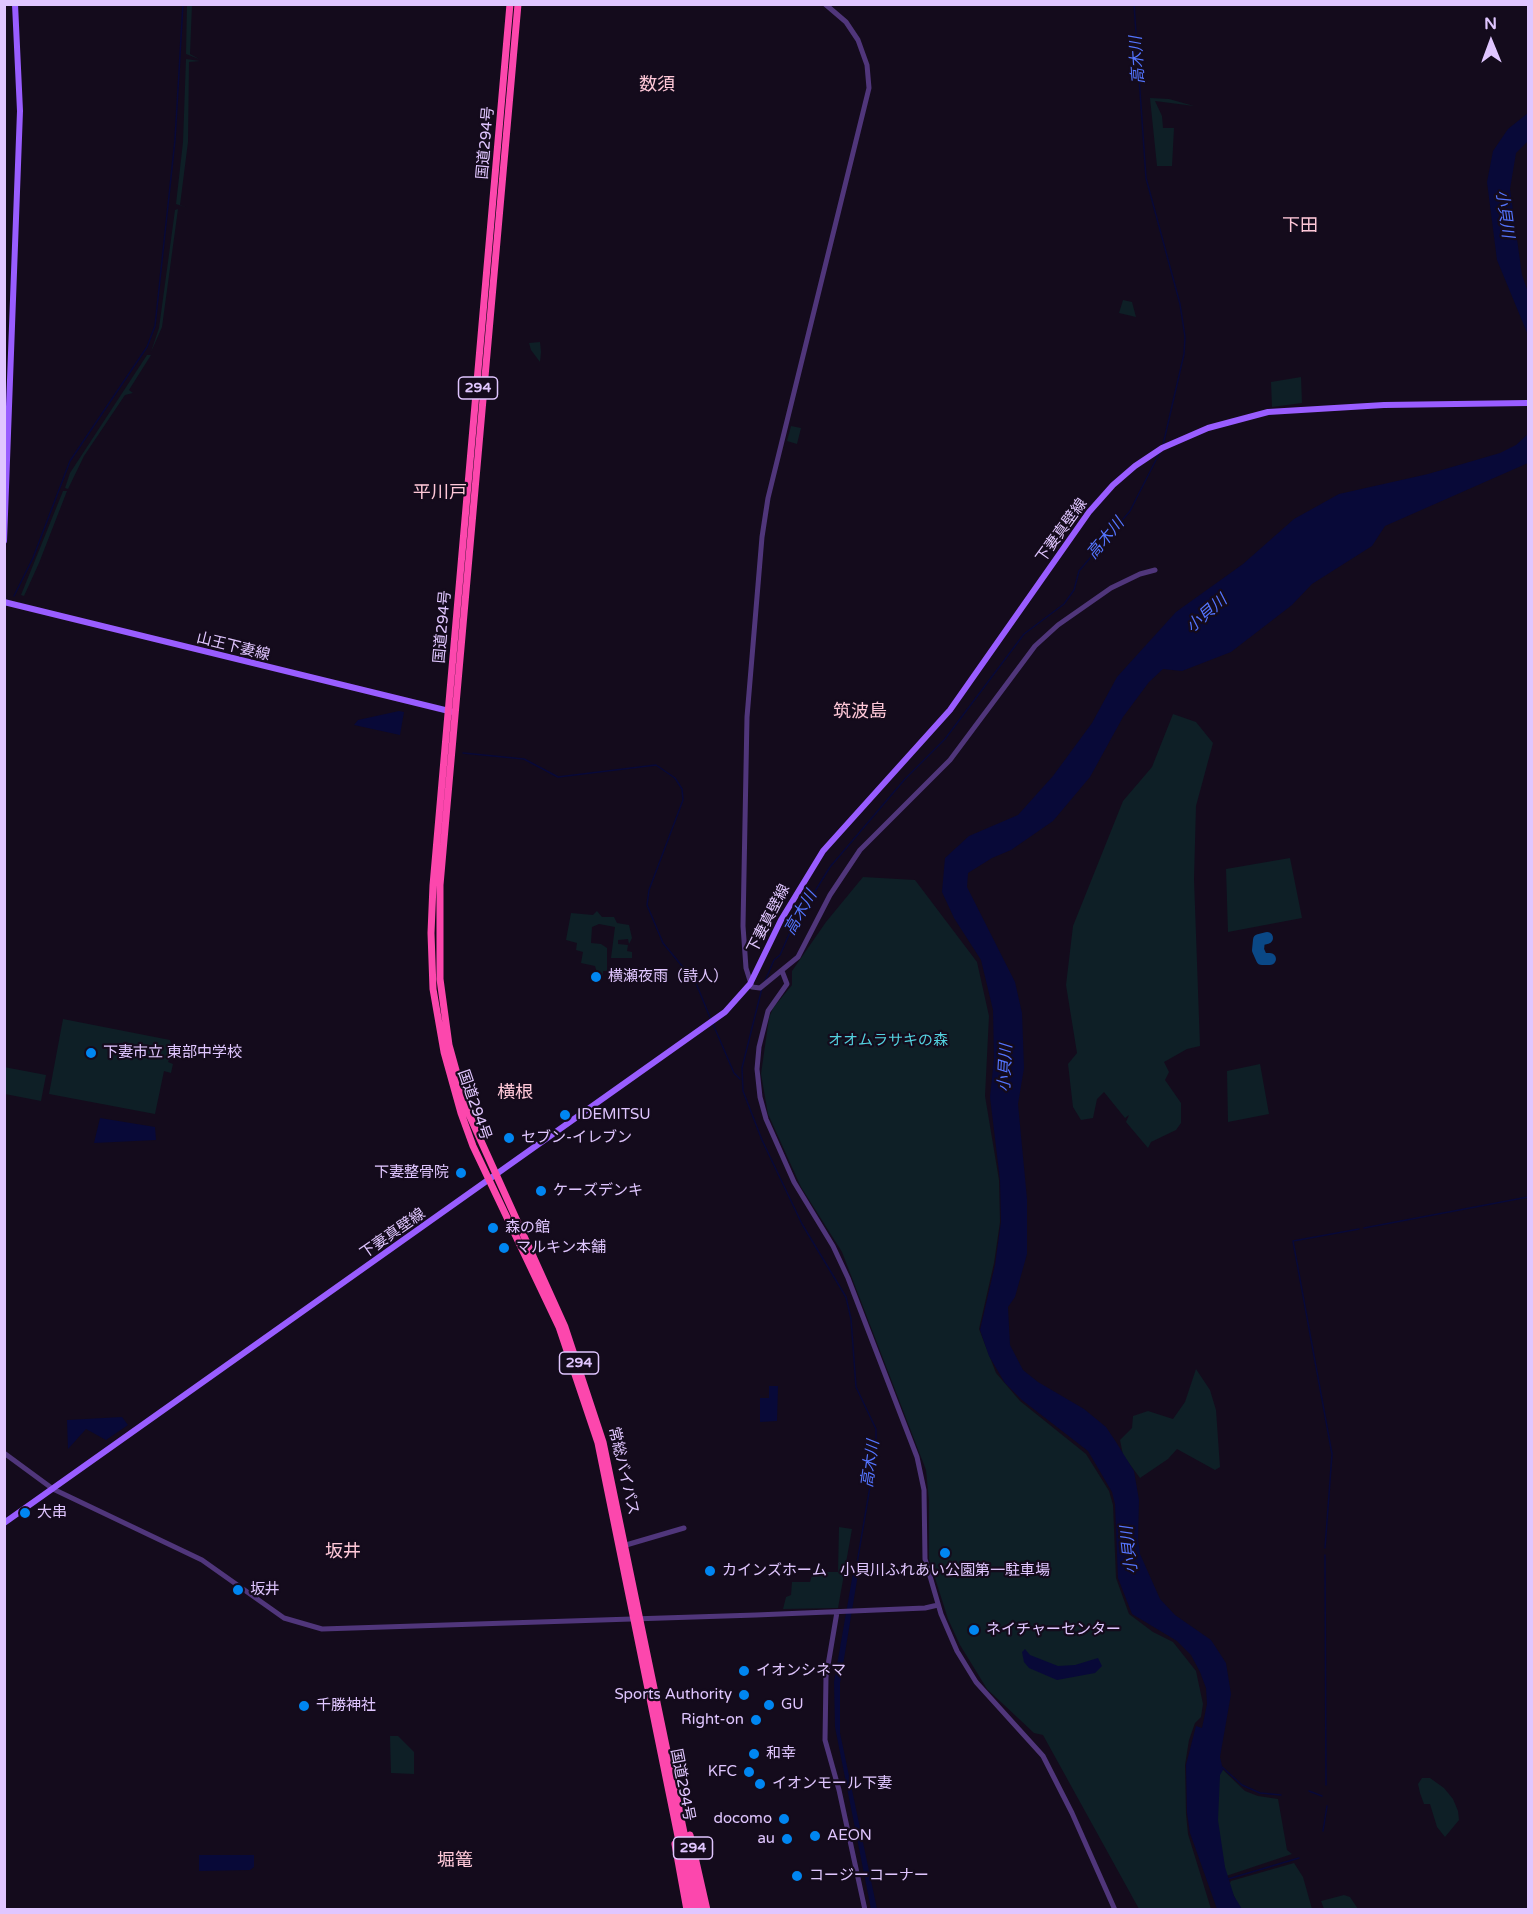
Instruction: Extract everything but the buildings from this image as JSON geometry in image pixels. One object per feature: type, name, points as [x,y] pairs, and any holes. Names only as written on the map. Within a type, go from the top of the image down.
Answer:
[{"type":"highway","name":"国道294号","points":[[510,4],[438,912],[443,1017],[456,1076],[492,1178],[517,1237]]},
{"type":"highway","name":"国道294号","points":[[453,711],[518,4]]},
{"type":"highway","name":"常総バイパス","points":[[492,1178],[545,1280],[584,1376],[603,1442],[626,1545],[644,1666]]},
{"type":"highway","name":"常総バイパス","points":[[517,1237],[547,1300],[578,1378],[605,1474],[638,1619],[672,1787]]},
{"type":"highway","name":"国道294号","points":[[644,1666],[700,1910]]},
{"type":"highway","name":"国道294号","points":[[672,1787],[693,1910]]},
{"type":"highway","name":"294","points":[[672,1787],[687,1910]]},
{"type":"highway","name":"294","points":[[672,1787],[697,1863],[706,1910]]},
{"type":"main road","points":[[4,541],[20,111],[15,4]]},
{"type":"main road","name":"下妻真壁線","points":[[4,1523],[712,1023],[734,1004],[750,984],[781,920],[824,851],[950,710],[1096,503],[1124,475],[1149,456],[1215,425],[1268,412],[1330,407],[1528,403]]},
{"type":"main road","name":"山王下妻線","points":[[4,602],[453,711]]},
{"type":"street","points":[[825,4],[846,22],[858,40],[867,65],[869,88],[768,498],[762,537],[747,717],[743,926],[750,984],[763,986],[782,971],[801,951],[830,895],[860,850],[950,760],[1035,646],[1058,625],[1111,588],[1140,574],[1155,570]]},
{"type":"street","points":[[782,971],[788,984],[768,1011],[759,1047],[760,1097],[766,1119],[794,1182],[833,1246],[848,1278],[917,1457],[924,1490],[925,1559],[938,1605],[954,1644],[976,1682],[1043,1756],[1072,1813],[1115,1910]]},
{"type":"street","points":[[4,1453],[53,1489],[201,1560],[278,1614],[313,1628],[339,1631],[839,1612],[938,1605]]},
{"type":"street","points":[[626,1545],[684,1528]]},
{"type":"street","points":[[839,1612],[826,1677],[825,1740],[839,1790],[865,1910]]},
{"type":"green space","points":[[187,5],[192,5],[190,54],[199,59],[186,54]]},
{"type":"green space","points":[[186,59],[200,61],[189,62],[188,142],[180,205],[188,208],[176,204],[183,142]]},
{"type":"green space","points":[[1150,98],[1169,99],[1194,106],[1155,101],[1162,116],[1163,128],[1174,128],[1172,166],[1157,166]]},
{"type":"green space","points":[[178,209],[162,327],[151,352],[159,328],[175,210]]},
{"type":"green space","points":[[1123,300],[1132,302],[1136,317],[1119,313]]},
{"type":"green space","points":[[540,342],[541,352],[540,362],[529,343]]},
{"type":"green space","points":[[147,355],[151,355],[129,390],[133,393],[125,395],[84,456],[68,489],[65,488],[70,473]]},
{"type":"green space","points":[[1301,377],[1302,403],[1272,407],[1271,382]]},
{"type":"green space","points":[[791,426],[801,428],[797,444],[787,441]]},
{"type":"green space","points":[[63,491],[67,491],[39,563],[24,596],[21,595]]},
{"type":"green space","points":[[1173,714],[1196,722],[1213,743],[1196,806],[1194,879],[1200,1046],[1187,1049],[1164,1062],[1169,1072],[1165,1080],[1181,1103],[1181,1123],[1176,1130],[1151,1142],[1148,1148],[1126,1122],[1129,1115],[1125,1118],[1104,1092],[1097,1099],[1093,1118],[1081,1120],[1073,1107],[1068,1064],[1077,1053],[1066,985],[1073,926],[1123,801],[1152,767]]},
{"type":"green space","points":[[1290,858],[1302,918],[1228,932],[1226,869]]},
{"type":"green space","name":"オオムラサキの森","points":[[863,877],[915,880],[977,962],[989,1016],[985,1096],[999,1180],[1000,1222],[994,1263],[979,1329],[996,1373],[1020,1401],[1086,1454],[1109,1491],[1113,1505],[1116,1578],[1129,1614],[1153,1632],[1173,1642],[1196,1671],[1203,1704],[1201,1717],[1195,1723],[1189,1740],[1185,1765],[1186,1814],[1188,1834],[1211,1909],[1139,1909],[1043,1735],[1034,1733],[987,1689],[960,1645],[948,1619],[929,1559],[929,1501],[926,1470],[842,1252],[801,1187],[768,1114],[761,1074],[769,1018],[773,1008],[792,985],[792,971],[826,922]]},
{"type":"green space","points":[[597,911],[602,917],[614,917],[617,923],[629,925],[632,938],[629,944],[628,939],[618,940],[618,944],[628,945],[627,951],[632,952],[632,958],[611,958],[615,927],[599,924],[592,927],[591,943],[601,944],[607,948],[607,971],[603,971],[603,978],[598,976],[595,966],[581,963],[583,952],[576,950],[577,943],[566,940],[571,913],[593,915]]},
{"type":"green space","points":[[63,1019],[170,1040],[173,1050],[168,1062],[173,1064],[171,1073],[164,1071],[155,1114],[49,1094]]},
{"type":"green space","points":[[1260,1064],[1269,1114],[1228,1122],[1227,1071]]},
{"type":"green space","points":[[4,1067],[46,1075],[41,1101],[5,1094]]},
{"type":"green space","points":[[1196,1369],[1210,1390],[1216,1410],[1220,1467],[1215,1470],[1177,1449],[1168,1459],[1140,1478],[1123,1455],[1120,1440],[1132,1428],[1133,1416],[1148,1411],[1173,1419],[1185,1402]]},
{"type":"green space","points":[[839,1527],[852,1529],[838,1608],[783,1609],[786,1597],[791,1595],[792,1582],[810,1582],[813,1572],[838,1572]]},
{"type":"green space","points":[[390,1736],[398,1736],[414,1752],[414,1774],[391,1773]]},
{"type":"green space","points":[[1222,1769],[1245,1791],[1278,1799],[1287,1850],[1292,1854],[1226,1876],[1216,1821],[1219,1771]]},
{"type":"green space","points":[[1422,1778],[1430,1778],[1444,1788],[1453,1799],[1458,1811],[1459,1820],[1445,1837],[1437,1827],[1430,1804],[1424,1804],[1418,1784]]},
{"type":"green space","points":[[1294,1863],[1303,1877],[1312,1909],[1240,1909],[1229,1885],[1231,1881]]},
{"type":"green space","points":[[1344,1895],[1350,1897],[1358,1909],[1324,1909],[1321,1901]]},
{"type":"water","name":"小貝川","points":[[1528,113],[1528,141],[1516,153],[1510,189],[1522,275],[1528,292],[1528,335],[1497,260],[1487,182],[1493,151],[1508,129]]},
{"type":"water","name":"小貝川","points":[[1528,434],[1528,463],[1385,526],[1372,546],[1312,584],[1292,605],[1231,652],[1182,671],[1163,669],[1149,682],[1123,717],[1090,777],[1053,821],[1011,850],[992,858],[968,873],[967,887],[1015,982],[1022,1013],[1024,1068],[1018,1104],[1027,1199],[1027,1254],[1015,1297],[1008,1307],[1010,1345],[1023,1370],[1038,1382],[1084,1409],[1106,1427],[1134,1471],[1139,1500],[1140,1554],[1160,1599],[1175,1615],[1211,1640],[1226,1663],[1231,1694],[1220,1757],[1223,1770],[1220,1775],[1218,1820],[1225,1867],[1234,1896],[1242,1909],[1217,1909],[1190,1833],[1187,1813],[1186,1765],[1196,1726],[1202,1728],[1207,1704],[1206,1688],[1200,1672],[1191,1655],[1177,1641],[1132,1614],[1118,1578],[1115,1504],[1112,1492],[1088,1451],[1022,1400],[1005,1383],[989,1356],[980,1330],[995,1265],[1001,1222],[1000,1180],[990,1097],[994,1059],[993,1010],[981,960],[954,918],[942,892],[945,858],[969,836],[1018,815],[1053,776],[1092,723],[1117,677],[1176,612],[1243,564],[1294,519],[1339,494],[1428,474],[1500,453],[1516,445]]},
{"type":"water","points":[[399,711],[404,712],[400,735],[354,725],[358,720]]},
{"type":"water","points":[[100,1118],[155,1127],[156,1140],[94,1143]]},
{"type":"water","points":[[769,1386],[778,1386],[777,1421],[760,1422],[760,1398],[769,1398]]},
{"type":"water","points":[[122,1417],[128,1425],[106,1440],[86,1429],[68,1449],[67,1420]]},
{"type":"water","points":[[853,1573],[858,1574],[840,1683],[840,1733],[877,1909],[871,1909],[835,1727],[834,1682]]},
{"type":"water","points":[[1025,1649],[1030,1655],[1058,1666],[1075,1665],[1098,1658],[1102,1666],[1095,1673],[1057,1680],[1029,1668],[1024,1662],[1022,1652]]},
{"type":"water","points":[[199,1855],[254,1855],[254,1867],[250,1870],[199,1871]]},
{"type":"waterway","points":[[14,596],[33,558],[70,461],[147,347],[155,326],[175,140],[183,4]]},
{"type":"waterway","name":"高木川","points":[[1134,4],[1146,178],[1180,304],[1185,337],[1184,354],[1163,445]]},
{"type":"waterway","name":"高木川","points":[[765,981],[791,930],[830,867],[905,779],[945,739],[1024,634],[1064,604],[1074,590],[1079,571],[1130,511],[1160,452]]},
{"type":"waterway","points":[[463,753],[524,759],[558,777],[656,765],[675,778],[682,789],[683,800],[649,890],[647,905],[663,943],[696,983],[711,1020]]},
{"type":"waterway","name":"高木川","points":[[762,988],[742,1068],[743,1091],[762,1140],[802,1224],[846,1297],[851,1319],[856,1387],[876,1429],[876,1451],[855,1575]]},
{"type":"waterway","points":[[713,1024],[734,1073],[740,1079]]},
{"type":"waterway","points":[[1364,1228],[1528,1197]]},
{"type":"waterway","points":[[1325,1548],[1332,1454],[1293,1241],[1359,1229]]},
{"type":"waterway","points":[[1325,1555],[1326,1785]]},
{"type":"waterway","points":[[1222,1767],[1242,1785],[1260,1793],[1281,1795]]},
{"type":"waterway","points":[[1309,1791],[1322,1796]]},
{"type":"waterway","points":[[1323,1831],[1327,1806]]},
{"type":"waterway","points":[[1228,1879],[1299,1858]]},
{"type":"taxiway","points":[[1267,938],[1259,940],[1258,950],[1262,959],[1270,959]]},
{"type":"place","name":"横瀬夜雨（詩人）","points":[[596,977]]},
{"type":"place","name":"下妻市立 東部中学校","points":[[91,1053]]},
{"type":"place","name":"IDEMITSU","points":[[565,1115]]},
{"type":"place","name":"セブン-イレブン","points":[[509,1138]]},
{"type":"place","name":"下妻整骨院","points":[[461,1173]]},
{"type":"place","name":"ケーズデンキ","points":[[541,1191]]},
{"type":"place","name":"森の館","points":[[493,1228]]},
{"type":"place","name":"マルキン本舗","points":[[504,1248]]},
{"type":"place","name":"大串","points":[[25,1513]]},
{"type":"place","name":"小貝川ふれあい公園第一駐車場","points":[[945,1553]]},
{"type":"place","name":"カインズホーム","points":[[710,1571]]},
{"type":"place","name":"坂井","points":[[238,1590]]},
{"type":"place","name":"ネイチャーセンター","points":[[974,1630]]},
{"type":"place","name":"イオンシネマ","points":[[744,1671]]},
{"type":"place","name":"Sports Authority","points":[[744,1695]]},
{"type":"place","name":"GU","points":[[769,1705]]},
{"type":"place","name":"千勝神社","points":[[304,1706]]},
{"type":"place","name":"Right-on","points":[[756,1720]]},
{"type":"place","name":"和幸","points":[[754,1754]]},
{"type":"place","name":"KFC","points":[[749,1772]]},
{"type":"place","name":"イオンモール下妻","points":[[760,1784]]},
{"type":"place","name":"docomo","points":[[784,1819]]},
{"type":"place","name":"AEON","points":[[815,1836]]},
{"type":"place","name":"au","points":[[787,1839]]},
{"type":"place","name":"コージーコーナー","points":[[797,1876]]},
{"type":"district","name":"数須","points":[[657,85]]},
{"type":"district","name":"下田","points":[[1300,226]]},
{"type":"district","name":"平川戸","points":[[440,493]]},
{"type":"district","name":"筑波島","points":[[860,712]]},
{"type":"district","name":"横根","points":[[515,1093]]},
{"type":"district","name":"坂井","points":[[343,1552]]},
{"type":"district","name":"堀篭","points":[[455,1861]]}]
